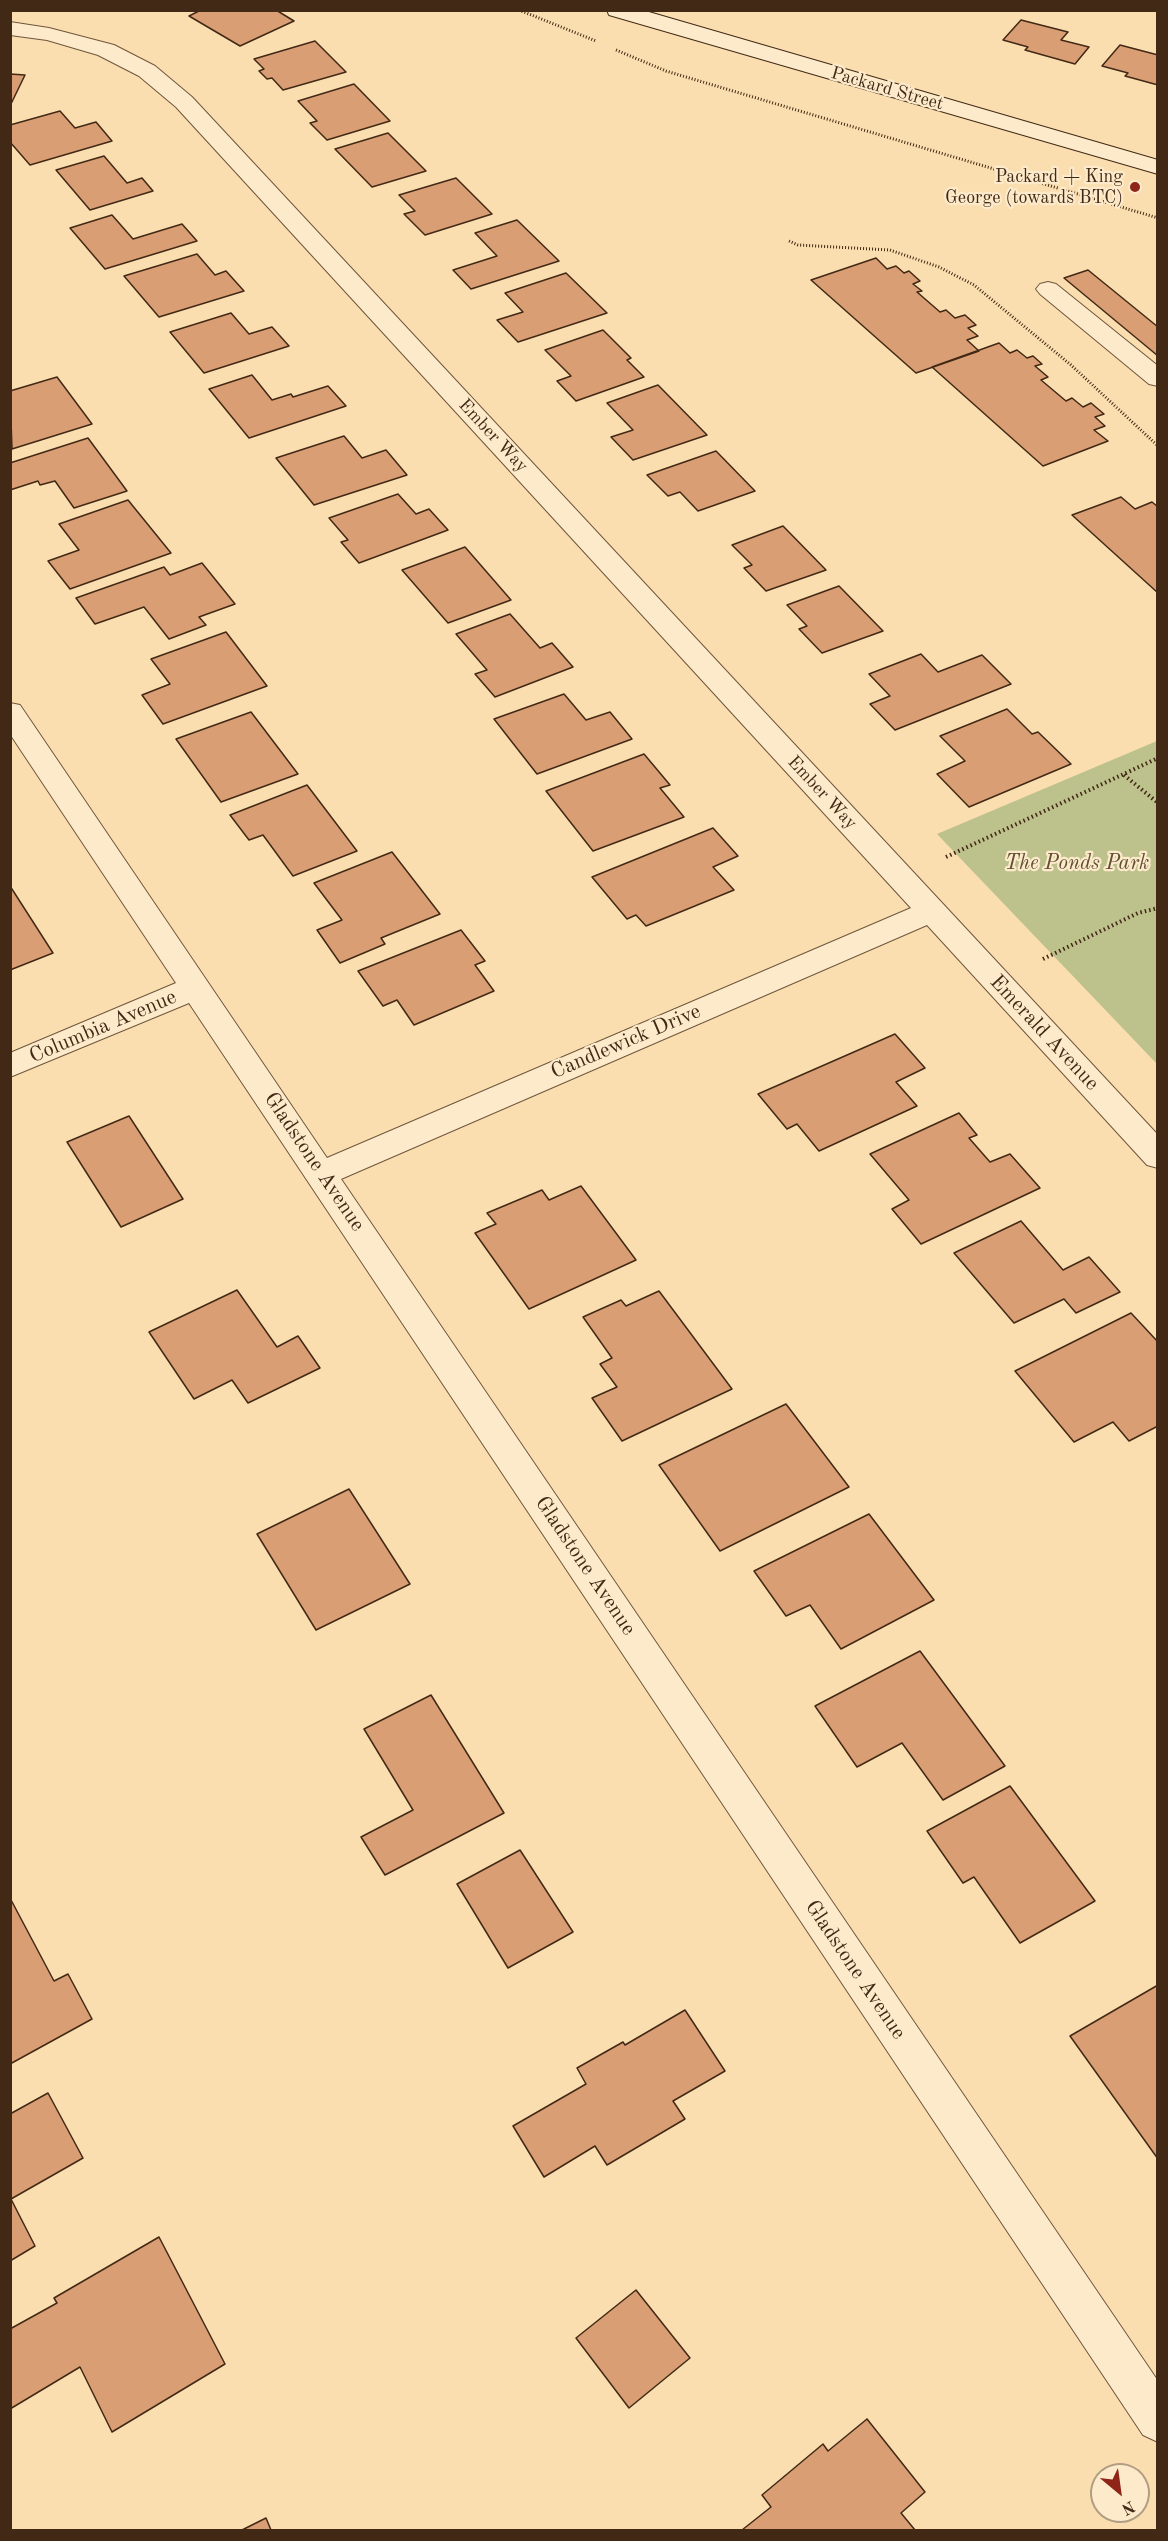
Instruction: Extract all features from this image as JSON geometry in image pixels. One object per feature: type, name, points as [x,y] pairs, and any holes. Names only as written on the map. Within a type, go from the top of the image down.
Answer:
[{"type":"street","name":"Packard Street","points":[[617,10],[1158,167]]},
{"type":"street","name":"Ember Way","points":[[10,28],[49,34],[106,50],[147,71],[184,102],[931,911]]},
{"type":"street","points":[[1048,289],[1158,379]]},
{"type":"street","name":"Gladstone Avenue","points":[[10,712],[1158,2420]]},
{"type":"street","name":"Emerald Avenue","points":[[931,911],[1158,1156]]},
{"type":"street","name":"Candlewick Drive","points":[[322,1174],[931,911]]},
{"type":"street","name":"Columbia Avenue","points":[[10,1066],[195,988]]},
{"type":"path","points":[[519,10],[605,45]]},
{"type":"path","points":[[614,49],[666,71],[1158,218]]},
{"type":"path","points":[[789,241],[798,245],[890,249],[939,267],[974,285],[1071,365],[1158,446]]},
{"type":"path","points":[[946,857],[1158,758]]},
{"type":"path","points":[[1124,775],[1158,803]]},
{"type":"path","points":[[1043,959],[1138,913],[1158,908]]},
{"type":"green space","name":"The Ponds Park","points":[[1157,741],[1157,1064],[937,834]]},
{"type":"building","points":[[201,10],[276,10],[294,21],[240,46],[189,16]]},
{"type":"building","points":[[1021,20],[1068,32],[1061,40],[1089,47],[1075,64],[1025,50],[1028,47],[1003,40]]},
{"type":"building","points":[[315,41],[346,72],[283,90],[272,78],[267,79],[259,71],[264,69],[254,59]]},
{"type":"building","points":[[1120,45],[1158,55],[1158,85],[1125,76],[1128,73],[1102,66]]},
{"type":"building","points":[[10,74],[25,75],[10,106]]},
{"type":"building","points":[[354,84],[390,121],[327,140],[310,123],[317,121],[298,101]]},
{"type":"building","points":[[60,111],[75,128],[96,122],[112,141],[30,165],[10,142],[10,125]]},
{"type":"building","points":[[388,133],[426,171],[372,187],[335,149]]},
{"type":"building","points":[[104,156],[127,183],[142,178],[153,191],[90,210],[56,170]]},
{"type":"building","points":[[456,178],[492,214],[425,235],[404,214],[415,211],[399,195]]},
{"type":"building","points":[[112,215],[133,239],[182,224],[197,241],[105,269],[70,228]]},
{"type":"building","points":[[517,220],[559,261],[471,289],[453,270],[497,256],[475,233]]},
{"type":"building","points":[[197,254],[215,275],[226,271],[244,291],[159,317],[124,276]]},
{"type":"building","points":[[876,258],[887,269],[896,266],[904,273],[909,271],[920,281],[913,284],[922,291],[917,292],[940,312],[946,310],[955,318],[965,315],[976,325],[968,328],[978,336],[967,340],[979,351],[916,373],[811,280]]},
{"type":"building","points":[[1088,270],[1158,327],[1158,356],[1064,278]]},
{"type":"building","points":[[566,273],[607,313],[518,342],[497,320],[523,312],[505,293]]},
{"type":"building","points":[[231,313],[249,334],[272,327],[289,346],[204,373],[170,332]]},
{"type":"building","points":[[603,330],[631,358],[627,360],[644,377],[576,401],[557,381],[571,376],[545,350]]},
{"type":"building","points":[[999,343],[1010,353],[1017,350],[1027,358],[1033,356],[1042,364],[1035,366],[1048,377],[1041,380],[1066,401],[1072,398],[1083,407],[1091,403],[1104,414],[1095,417],[1105,426],[1094,430],[1108,441],[1043,466],[932,367]]},
{"type":"building","points":[[252,375],[272,400],[291,394],[293,397],[328,386],[346,406],[249,438],[209,389]]},
{"type":"building","points":[[57,377],[92,424],[12,449],[10,391]]},
{"type":"building","points":[[658,385],[707,435],[633,460],[611,437],[633,430],[607,403]]},
{"type":"building","points":[[344,436],[362,458],[386,450],[407,475],[314,505],[276,458]]},
{"type":"building","points":[[88,438],[127,491],[74,508],[55,481],[40,485],[38,481],[10,490],[10,463]]},
{"type":"building","points":[[716,451],[755,491],[698,511],[680,492],[668,496],[647,475]]},
{"type":"building","points":[[398,494],[416,514],[429,509],[448,530],[359,563],[341,542],[348,540],[329,518]]},
{"type":"building","points":[[1121,497],[1135,509],[1152,502],[1158,507],[1158,593],[1072,515]]},
{"type":"building","points":[[128,500],[171,553],[70,589],[48,561],[79,550],[59,524]]},
{"type":"building","points":[[783,526],[826,570],[766,591],[744,568],[752,565],[732,545]]},
{"type":"building","points":[[465,547],[511,600],[448,623],[402,570]]},
{"type":"building","points":[[202,563],[235,604],[199,617],[206,625],[169,639],[144,607],[95,624],[76,598],[164,567],[170,575]]},
{"type":"building","points":[[839,586],[883,631],[822,653],[799,629],[807,626],[787,605]]},
{"type":"building","points":[[510,614],[540,648],[552,643],[573,667],[495,697],[475,674],[487,670],[456,634]]},
{"type":"building","points":[[226,632],[267,686],[163,724],[142,695],[170,684],[151,659]]},
{"type":"building","points":[[921,654],[938,672],[982,655],[1011,684],[895,730],[870,704],[890,696],[869,674]]},
{"type":"building","points":[[564,694],[586,720],[610,712],[632,739],[537,774],[494,719]]},
{"type":"building","points":[[1007,709],[1032,734],[1038,732],[1071,764],[969,807],[937,774],[965,761],[940,736]]},
{"type":"building","points":[[251,712],[298,774],[221,802],[176,739]]},
{"type":"building","points":[[644,754],[670,785],[660,788],[684,817],[593,851],[546,791]]},
{"type":"building","points":[[307,785],[357,851],[293,876],[263,835],[249,840],[230,815]]},
{"type":"building","points":[[713,828],[738,856],[713,867],[734,890],[646,926],[636,915],[627,919],[592,877]]},
{"type":"building","points":[[392,852],[440,914],[381,938],[385,944],[340,963],[317,930],[342,920],[314,883]]},
{"type":"building","points":[[10,886],[53,953],[10,970]]},
{"type":"building","points":[[461,930],[485,961],[475,965],[494,991],[414,1025],[397,1000],[383,1006],[358,971]]},
{"type":"building","points":[[895,1034],[925,1068],[896,1082],[917,1106],[819,1151],[797,1124],[787,1129],[758,1094]]},
{"type":"building","points":[[959,1113],[977,1135],[969,1138],[990,1162],[1010,1154],[1040,1188],[921,1244],[892,1209],[909,1200],[870,1154]]},
{"type":"building","points":[[129,1116],[183,1199],[121,1227],[67,1142]]},
{"type":"building","points":[[581,1186],[636,1260],[529,1309],[475,1233],[496,1224],[487,1213],[542,1190],[549,1200]]},
{"type":"building","points":[[1021,1221],[1063,1270],[1089,1257],[1120,1292],[1076,1313],[1064,1299],[1014,1323],[954,1253]]},
{"type":"building","points":[[237,1290],[277,1347],[298,1336],[320,1368],[248,1403],[232,1380],[194,1399],[149,1332]]},
{"type":"building","points":[[659,1291],[732,1389],[622,1441],[592,1398],[617,1387],[600,1364],[612,1358],[583,1317],[621,1300],[626,1306]]},
{"type":"building","points":[[1131,1313],[1158,1342],[1158,1426],[1129,1441],[1113,1422],[1074,1442],[1015,1371]]},
{"type":"building","points":[[786,1404],[849,1487],[720,1551],[659,1465]]},
{"type":"building","points":[[349,1489],[410,1584],[316,1630],[257,1534]]},
{"type":"building","points":[[869,1514],[934,1600],[841,1649],[810,1605],[786,1616],[754,1571]]},
{"type":"building","points":[[920,1651],[1005,1766],[943,1800],[902,1743],[857,1767],[815,1706]]},
{"type":"building","points":[[431,1695],[504,1813],[385,1875],[361,1837],[413,1810],[364,1729]]},
{"type":"building","points":[[1010,1786],[1095,1901],[1020,1943],[974,1877],[963,1883],[927,1831]]},
{"type":"building","points":[[520,1850],[573,1932],[508,1968],[457,1884]]},
{"type":"building","points":[[10,1898],[54,1981],[68,1974],[92,2019],[10,2064]]},
{"type":"building","points":[[1158,1985],[1158,2159],[1070,2036]]},
{"type":"building","points":[[685,2010],[725,2071],[673,2101],[685,2119],[607,2165],[595,2146],[544,2177],[513,2126],[586,2084],[577,2068],[623,2042],[625,2045]]},
{"type":"building","points":[[48,2093],[83,2158],[11,2199],[35,2246],[10,2261],[10,2114]]},
{"type":"building","points":[[159,2237],[225,2364],[112,2432],[80,2367],[10,2409],[10,2329],[57,2303],[54,2298]]},
{"type":"building","points":[[636,2290],[690,2358],[629,2408],[576,2338]]},
{"type":"building","points":[[867,2419],[925,2492],[901,2513],[915,2530],[742,2530],[771,2507],[762,2495],[823,2444],[828,2451]]},
{"type":"building","points":[[266,2518],[271,2530],[242,2530]]},
{"type":"place","name":"Packard + King George (towards BTC)","points":[[1135,187]]}]
